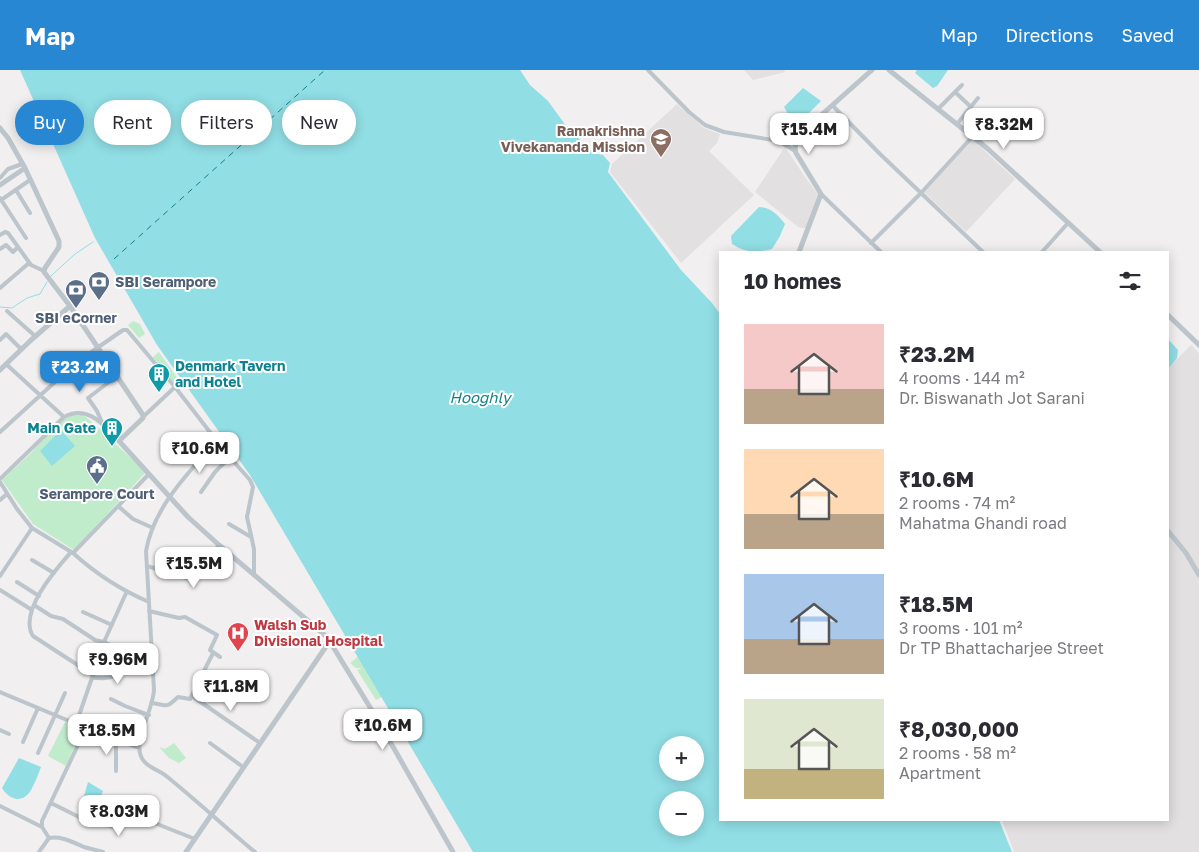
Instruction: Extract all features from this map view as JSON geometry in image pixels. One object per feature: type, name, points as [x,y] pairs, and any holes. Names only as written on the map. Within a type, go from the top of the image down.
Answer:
[{"type":"street","points":[[648,70],[689,112],[706,125],[724,132],[779,141],[795,151],[821,194],[880,251]]},
{"type":"street","points":[[779,141],[799,136],[872,70]]},
{"type":"street","points":[[889,70],[973,136],[1099,251]]},
{"type":"street","points":[[938,109],[962,85]]},
{"type":"street","points":[[955,92],[971,107]]},
{"type":"street","points":[[956,124],[978,98]]},
{"type":"street","points":[[833,106],[982,251]]},
{"type":"street","points":[[0,128],[24,166],[60,242],[44,271]]},
{"type":"street","points":[[795,151],[799,136]]},
{"type":"street","points":[[871,243],[921,193],[973,136]]},
{"type":"street","points":[[0,178],[8,169],[24,166]]},
{"type":"street","points":[[0,185],[24,166]]},
{"type":"street","points":[[26,238],[0,199],[30,180]]},
{"type":"street","points":[[16,190],[30,213]]},
{"type":"street","points":[[799,251],[821,194]]},
{"type":"street","points":[[817,207],[825,203],[830,204]]},
{"type":"street","points":[[1043,251],[1068,223]]},
{"type":"street","points":[[0,235],[5,232],[8,233],[29,263],[44,271],[70,306],[144,416]]},
{"type":"street","points":[[0,249],[6,244],[13,252],[18,247]]},
{"type":"street","points":[[0,288],[29,263]]},
{"type":"street","points":[[0,370],[70,306]]},
{"type":"street","points":[[8,311],[35,336]]},
{"type":"street","points":[[1170,320],[1199,345]]},
{"type":"street","points":[[0,432],[2,427],[77,362],[125,330],[128,331],[252,484],[247,517],[254,555],[254,574]]},
{"type":"street","points":[[1,338],[4,334],[7,335],[21,349]]},
{"type":"street","points":[[6,364],[64,418]]},
{"type":"street","points":[[103,425],[97,411],[88,398],[117,376]]},
{"type":"street","points":[[119,440],[175,387]]},
{"type":"street","points":[[149,602],[127,592],[95,572],[72,553],[32,528],[7,494],[0,481],[64,418],[74,413],[84,412],[103,425],[119,440],[148,475],[219,545],[324,635],[376,717],[453,852]]},
{"type":"street","points":[[216,440],[169,496],[153,528],[146,551],[154,690],[139,748],[142,759],[146,764],[169,778],[255,852]]},
{"type":"street","points":[[201,492],[215,472],[230,457]]},
{"type":"street","points":[[0,471],[4,475]]},
{"type":"street","points":[[76,724],[93,678],[91,673],[33,636],[30,625],[32,610],[54,573],[148,475]]},
{"type":"street","points":[[0,500],[7,494]]},
{"type":"street","points":[[118,506],[136,521],[153,528]]},
{"type":"street","points":[[229,524],[251,537]]},
{"type":"street","points":[[0,576],[32,528]]},
{"type":"street","points":[[1169,532],[1186,553],[1199,574]]},
{"type":"street","points":[[147,566],[193,580],[219,545]]},
{"type":"street","points":[[32,560],[54,573]]},
{"type":"street","points":[[17,582],[39,596]]},
{"type":"street","points":[[0,590],[32,610]]},
{"type":"street","points":[[104,642],[127,592]]},
{"type":"street","points":[[34,605],[52,616],[63,619],[96,640],[139,658],[152,660]]},
{"type":"street","points":[[149,611],[179,618],[185,616],[217,635],[210,650],[220,657]]},
{"type":"street","points":[[83,612],[112,625]]},
{"type":"street","points":[[186,852],[210,814],[325,648],[328,640]]},
{"type":"street","points":[[152,703],[170,706],[178,697],[189,700],[214,653]]},
{"type":"street","points":[[108,654],[132,667],[152,668]]},
{"type":"street","points":[[93,678],[104,679],[115,676],[119,673],[123,663]]},
{"type":"street","points":[[0,692],[139,748]]},
{"type":"street","points":[[38,753],[65,693]]},
{"type":"street","points":[[192,696],[260,743]]},
{"type":"street","points":[[111,698],[129,708],[149,714]]},
{"type":"street","points":[[23,742],[38,708]]},
{"type":"street","points":[[42,827],[42,821],[86,728]]},
{"type":"street","points":[[0,730],[9,734]]},
{"type":"street","points":[[116,740],[116,771]]},
{"type":"street","points":[[210,743],[243,767]]},
{"type":"street","points":[[51,803],[91,822],[120,828],[127,824],[147,820],[195,839]]},
{"type":"street","points":[[0,806],[42,827],[49,838]]},
{"type":"street","points":[[39,852],[49,838]]},
{"type":"street","points":[[49,838],[70,840],[103,852]]},
{"type":"shaded area","points":[[744,70],[784,70],[785,72],[753,80]]},
{"type":"shaded area","points":[[677,104],[704,128],[720,134],[717,143],[709,151],[754,195],[681,263],[610,172],[612,164]]},
{"type":"shaded area","points":[[972,139],[1015,179],[966,232],[924,192]]},
{"type":"shaded area","points":[[785,147],[820,197],[807,229],[798,227],[755,192]]},
{"type":"shaded area","points":[[1191,345],[1199,353],[1199,852],[1014,852],[1002,821],[1169,821],[1169,367]]},
{"type":"green space","points":[[133,321],[140,324],[145,334],[139,338],[128,325]]},
{"type":"green space","points":[[159,352],[178,379],[173,382],[153,357]]},
{"type":"green space","points":[[67,413],[84,415],[146,472],[74,550],[33,524],[2,480],[31,453]]},
{"type":"green space","points":[[360,655],[386,695],[376,700],[357,670],[362,668],[356,668],[350,663]]},
{"type":"green space","points":[[65,722],[82,729],[66,766],[48,756]]},
{"type":"green space","points":[[174,743],[186,758],[179,763],[169,758],[159,747],[165,749]]},
{"type":"water","name":"Hooghly","points":[[20,70],[520,70],[530,85],[548,101],[564,123],[593,153],[603,155],[610,163],[608,172],[681,270],[719,313],[719,821],[999,821],[1012,852],[473,852],[250,475],[157,345],[95,238],[53,145],[84,145],[84,100],[33,100]]},
{"type":"water","points":[[917,70],[948,70],[937,86],[933,88],[915,73]]},
{"type":"water","points":[[803,88],[821,101],[800,122],[792,121],[784,107]]},
{"type":"water","points":[[759,207],[774,212],[785,224],[772,249],[751,251],[732,244],[731,236]]},
{"type":"water","points":[[1169,340],[1178,350],[1177,358],[1169,368]]},
{"type":"water","points":[[61,430],[75,446],[52,466],[40,451]]},
{"type":"water","points":[[19,758],[41,767],[34,785],[28,794],[20,799],[16,799],[8,795],[2,788]]},
{"type":"water","points":[[88,782],[103,791],[96,807],[82,803]]},
{"type":"waterway","points":[[51,276],[75,254],[93,242]]},
{"type":"waterway","points":[[0,307],[12,308],[27,298],[40,294],[47,282]]},
{"type":"ferry route","points":[[114,259],[325,70]]},
{"type":"place","name":"Ramakrishna Vivekananda Mission","points":[[661,158]]},
{"type":"place","name":"SBI Serampore","points":[[99,301]]},
{"type":"place","name":"SBI eCorner","points":[[76,309]]},
{"type":"place","name":"Denmark Tavern and Hotel","points":[[159,393]]},
{"type":"place","name":"Main Gate","points":[[112,447]]},
{"type":"place","name":"Serampore Court","points":[[97,485]]},
{"type":"place","name":"Walsh Sub Divisional Hospital","points":[[238,652]]}]
